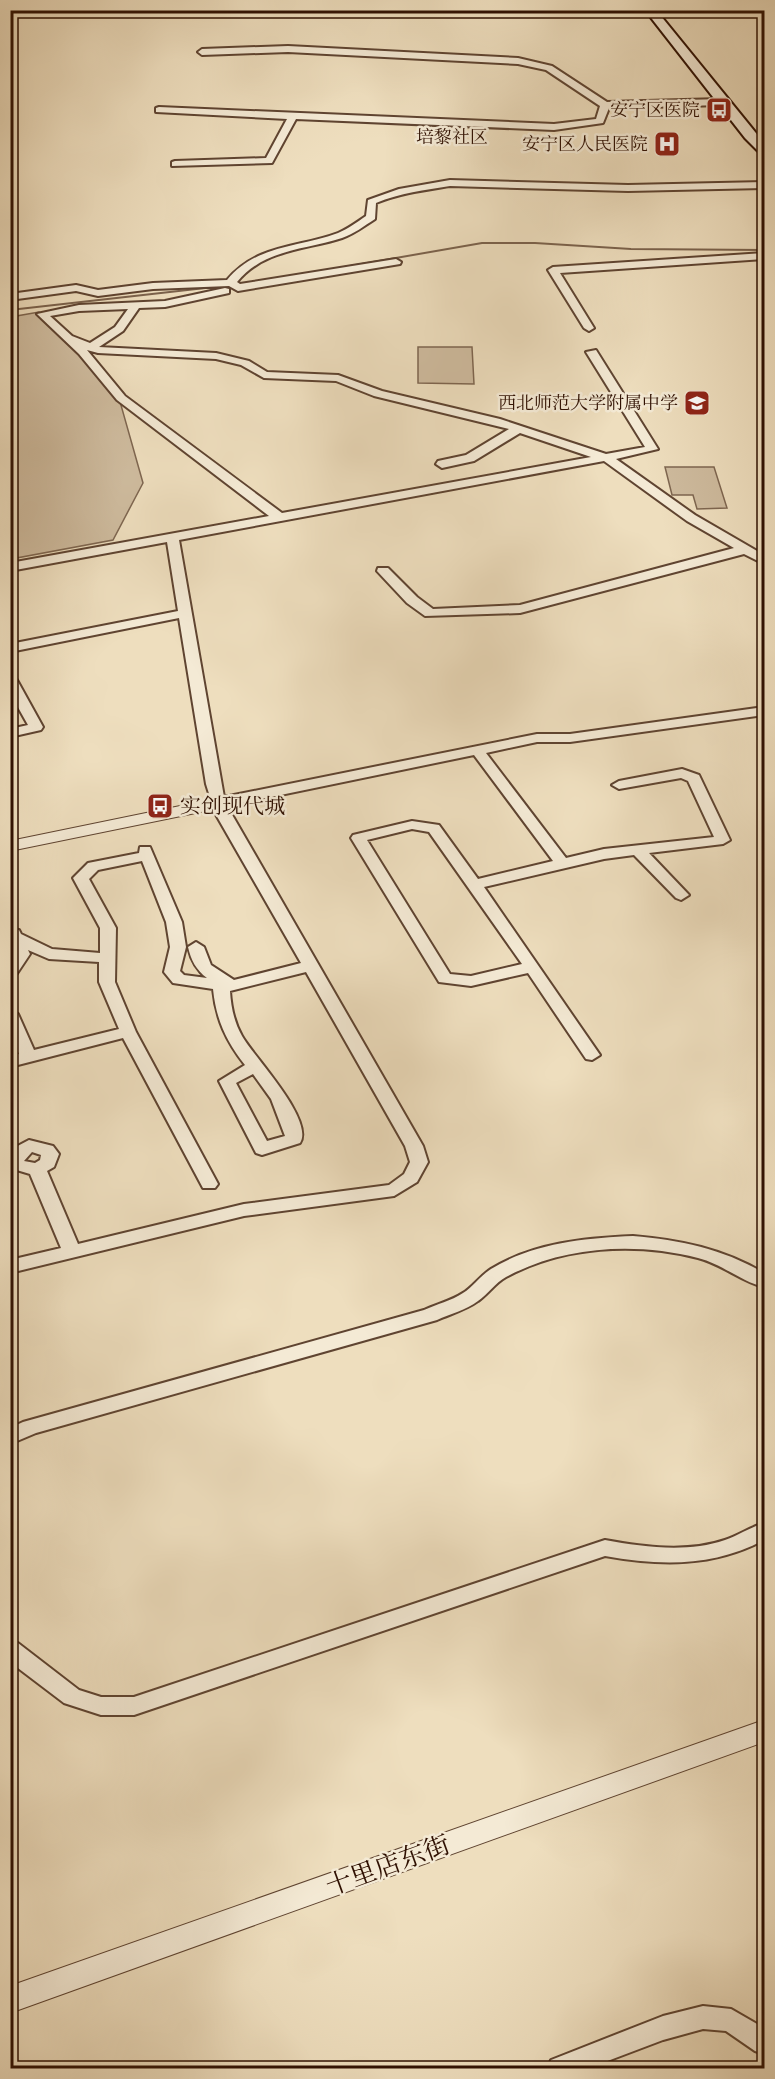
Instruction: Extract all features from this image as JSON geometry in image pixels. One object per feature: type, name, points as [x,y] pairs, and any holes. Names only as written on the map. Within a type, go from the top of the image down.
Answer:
[{"type":"main road","points":[[650,10],[749,135],[765,149]]},
{"type":"street","points":[[202,52],[288,49],[536,63],[549,68],[605,105],[722,102]]},
{"type":"street","points":[[159,110],[292,118],[554,127],[600,121],[605,105]]},
{"type":"street","points":[[175,164],[269,160],[292,118]]},
{"type":"street","points":[[234,285],[239,269],[279,250],[342,236],[371,217],[371,202],[384,195],[423,187],[450,183],[628,188],[765,184]]},
{"type":"street","points":[[589,328],[553,270],[765,256]]},
{"type":"street","points":[[279,517],[121,398],[68,339],[42,314],[80,308],[165,304],[234,285],[396,262]]},
{"type":"street","points":[[10,297],[76,288],[98,293],[153,286],[234,285]]},
{"type":"street","points":[[91,347],[119,329],[135,306]]},
{"type":"street","points":[[68,339],[91,347],[121,351],[216,356],[245,363],[264,375],[338,378],[378,394],[431,405],[518,429],[607,458],[692,518],[765,560]]},
{"type":"street","points":[[10,567],[652,449],[592,352]]},
{"type":"street","points":[[442,464],[470,458],[518,429]]},
{"type":"street","points":[[10,1267],[244,1210],[394,1190],[411,1178],[419,1162],[414,1146],[222,813],[213,784],[172,536]]},
{"type":"street","points":[[383,571],[430,613],[520,609],[746,549]]},
{"type":"street","points":[[10,648],[185,613]]},
{"type":"street","points":[[10,681],[36,727],[10,733]]},
{"type":"street","points":[[10,846],[537,738],[570,738],[765,711]]},
{"type":"street","points":[[477,750],[563,864]]},
{"type":"street","points":[[475,884],[638,850],[723,840],[694,778],[682,773],[619,784]]},
{"type":"street","points":[[532,967],[471,981],[445,978],[358,838],[412,825],[434,828],[475,884],[532,967],[592,1055]]},
{"type":"street","points":[[638,850],[681,895]]},
{"type":"street","points":[[209,1184],[128,1032],[107,982],[108,928],[81,878],[93,866],[146,853],[174,922],[178,947],[172,972],[179,979],[231,986],[309,966]]},
{"type":"street","points":[[13,932],[49,954],[107,958]]},
{"type":"street","points":[[10,971],[22,954],[13,932]]},
{"type":"street","points":[[196,947],[198,960],[212,976],[239,983]]},
{"type":"street","points":[[221,984],[221,1011],[239,1048],[279,1098],[294,1132],[294,1139],[262,1149],[227,1081],[254,1067]]},
{"type":"street","points":[[10,1014],[29,1057]]},
{"type":"street","points":[[10,1062],[128,1032]]},
{"type":"street","points":[[14,1151],[29,1146],[48,1150],[50,1154],[48,1163],[37,1169],[72,1252]]},
{"type":"street","points":[[10,1437],[30,1427],[430,1315],[469,1298],[498,1274],[555,1249],[621,1240],[688,1248],[751,1271],[765,1281]]},
{"type":"street","points":[[10,1649],[72,1696],[101,1706],[134,1706],[605,1548],[653,1557],[702,1555],[746,1542],[765,1531]]},
{"type":"street","name":"十里店东街","points":[[10,2000],[765,1731]]},
{"type":"street","points":[[560,2068],[690,2019],[715,2016],[741,2024],[765,2043]]},
{"type":"shaded area","points":[[39,312],[81,353],[119,398],[143,483],[113,540],[11,559],[11,317]]},
{"type":"shaded area","points":[[418,347],[472,347],[474,384],[418,383]]},
{"type":"shaded area","points":[[665,467],[714,467],[727,508],[697,509],[693,495],[672,495]]},
{"type":"waterway","points":[[344,267],[482,243],[535,243],[631,249],[764,250]]},
{"type":"waterway","points":[[10,310],[223,286]]},
{"type":"place","name":"安宁区医院","points":[[719,110]]},
{"type":"place","name":"安宁区人民医院","points":[[667,144]]},
{"type":"place","name":"西北师范大学附属中学","points":[[697,403]]},
{"type":"place","name":"实创现代城","points":[[160,806]]},
{"type":"district","name":"培黎社区","points":[[452,137]]}]
